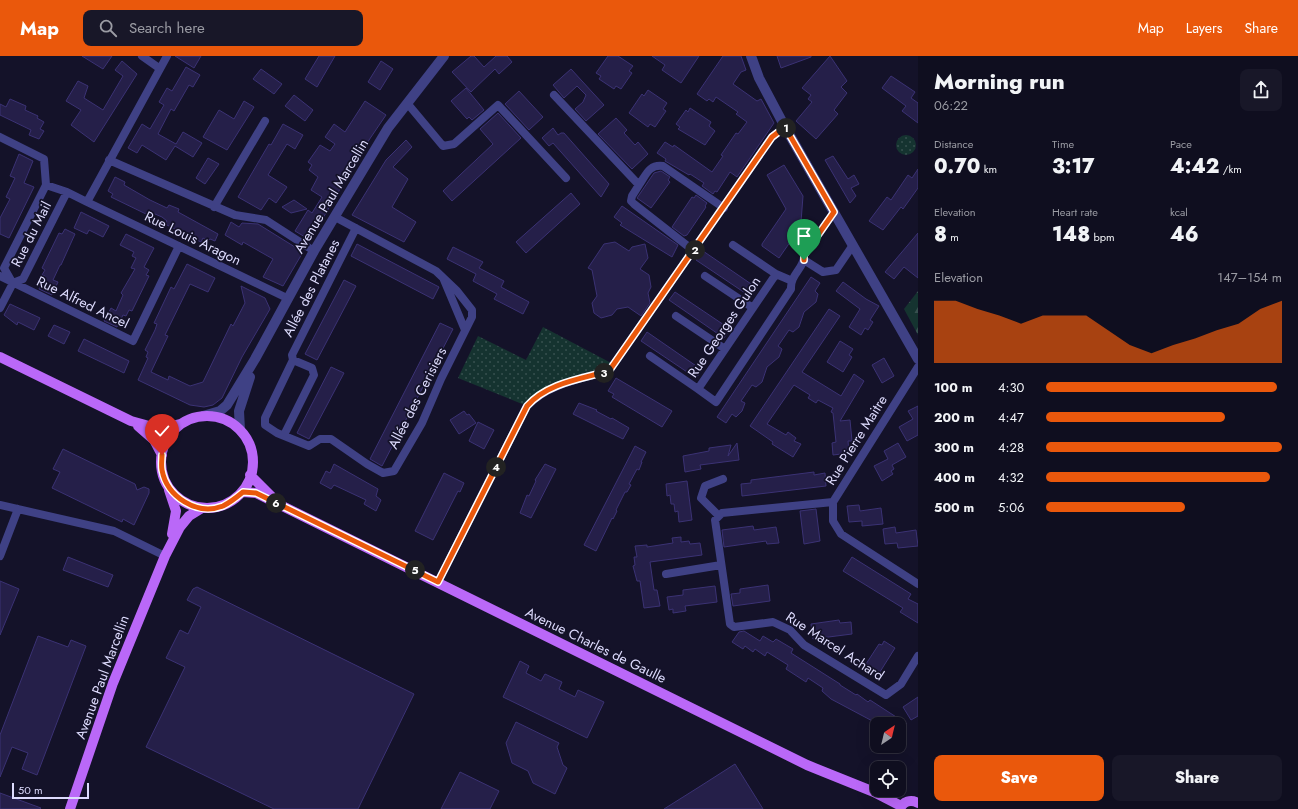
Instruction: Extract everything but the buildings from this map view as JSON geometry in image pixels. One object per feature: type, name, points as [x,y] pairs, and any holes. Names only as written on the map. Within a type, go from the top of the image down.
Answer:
[{"type":"main road","points":[[0,357],[132,421],[160,429],[182,424],[203,416],[223,419],[240,430],[249,442],[253,453],[253,466],[250,475],[243,492],[234,500],[224,505],[202,508],[188,504],[176,496],[167,484],[162,470],[162,455],[172,432],[182,424]]},
{"type":"main road","points":[[132,421],[154,440],[162,455]]},
{"type":"main road","name":"Avenue Charles de Gaulle","points":[[250,475],[280,505]]},
{"type":"main road","name":"Avenue Paul Marcellin","points":[[165,556],[174,525],[176,511],[167,484]]},
{"type":"main road","name":"Avenue Charles de Gaulle","points":[[243,492],[256,493],[807,765],[874,792],[901,807]]},
{"type":"main road","name":"Avenue Paul Marcellin","points":[[70,809],[113,684],[165,556],[180,527],[189,516],[202,508]]},
{"type":"main road","points":[[901,807],[907,801],[914,801],[918,803]]},
{"type":"street","points":[[142,56],[160,68]]},
{"type":"street","points":[[87,202],[167,56]]},
{"type":"street","name":"Avenue Paul Marcellin","points":[[203,416],[220,411],[227,406],[255,360],[287,298],[314,251],[388,128],[444,56]]},
{"type":"street","points":[[751,56],[759,78],[785,127],[918,359]]},
{"type":"street","points":[[554,95],[639,185]]},
{"type":"street","points":[[407,103],[443,146],[454,144],[498,105],[566,178]]},
{"type":"street","points":[[214,207],[265,121]]},
{"type":"street","points":[[438,582],[527,406],[536,396],[560,384],[609,371],[772,137],[785,127]]},
{"type":"street","points":[[0,137],[44,159],[46,185]]},
{"type":"street","points":[[109,160],[214,207],[235,215],[266,220],[314,251]]},
{"type":"street","points":[[694,251],[631,201],[632,196],[650,168],[656,165],[663,166],[724,208]]},
{"type":"street","name":"Rue du Mail","points":[[13,283],[4,268],[46,185],[67,192],[87,202]]},
{"type":"street","name":"Rue du Mail","points":[[0,308],[13,283],[23,279],[67,192]]},
{"type":"street","name":"Rue Louis Aragon","points":[[87,202],[287,298]]},
{"type":"street","name":"Rue Georges Gulon","points":[[790,280],[776,274],[698,389],[716,402],[790,289],[790,280],[804,260],[804,255],[834,212]]},
{"type":"street","name":"Allée des Cerisiers","points":[[287,437],[309,446],[320,439],[331,439],[366,464],[383,473],[394,471],[422,423],[465,330],[474,317],[472,310],[436,271],[335,217]]},
{"type":"street","name":"Allée des Platanes","points":[[293,360],[312,368],[314,375],[287,437],[265,424],[265,418],[293,360],[292,355],[356,228]]},
{"type":"street","points":[[804,260],[822,272],[836,270],[853,245]]},
{"type":"street","name":"Rue Alfred Ancel","points":[[13,283],[133,341],[179,246]]},
{"type":"street","points":[[733,246],[776,274]]},
{"type":"street","points":[[0,276],[13,283]]},
{"type":"street","points":[[705,276],[753,308]]},
{"type":"street","points":[[443,278],[465,330]]},
{"type":"street","points":[[676,316],[725,349]]},
{"type":"street","points":[[650,356],[698,389]]},
{"type":"street","name":"Avenue Paul Marcellin","points":[[240,430],[238,411],[255,360]]},
{"type":"street","name":"Rue Pierre Maitre","points":[[918,367],[833,502],[833,521],[841,534],[918,584]]},
{"type":"street","points":[[723,480],[705,486],[701,498],[718,516],[722,513],[833,502]]},
{"type":"street","points":[[0,505],[114,531],[165,556]]},
{"type":"street","points":[[0,556],[18,509]]},
{"type":"street","name":"Rue Marcel Achard","points":[[718,516],[715,520],[721,565],[730,624],[734,627],[773,622],[790,630],[804,645],[886,695],[901,684],[918,656]]},
{"type":"street","points":[[666,574],[721,565]]},
{"type":"green space","points":[[906,135],[913,138],[916,145],[913,152],[906,155],[899,152],[896,145],[899,138]]},
{"type":"green space","points":[[918,291],[918,335],[904,309]]},
{"type":"green space","points":[[543,327],[615,365],[560,384],[527,406],[458,378],[478,336],[526,360]]},
{"type":"route","points":[[162,455],[162,470],[167,484],[176,496],[188,504],[202,508],[212,508],[224,505],[234,500],[243,492],[256,493],[438,582],[527,406],[536,396],[560,384],[609,371],[618,361],[772,137],[785,127],[834,212],[804,255],[804,260]]}]
